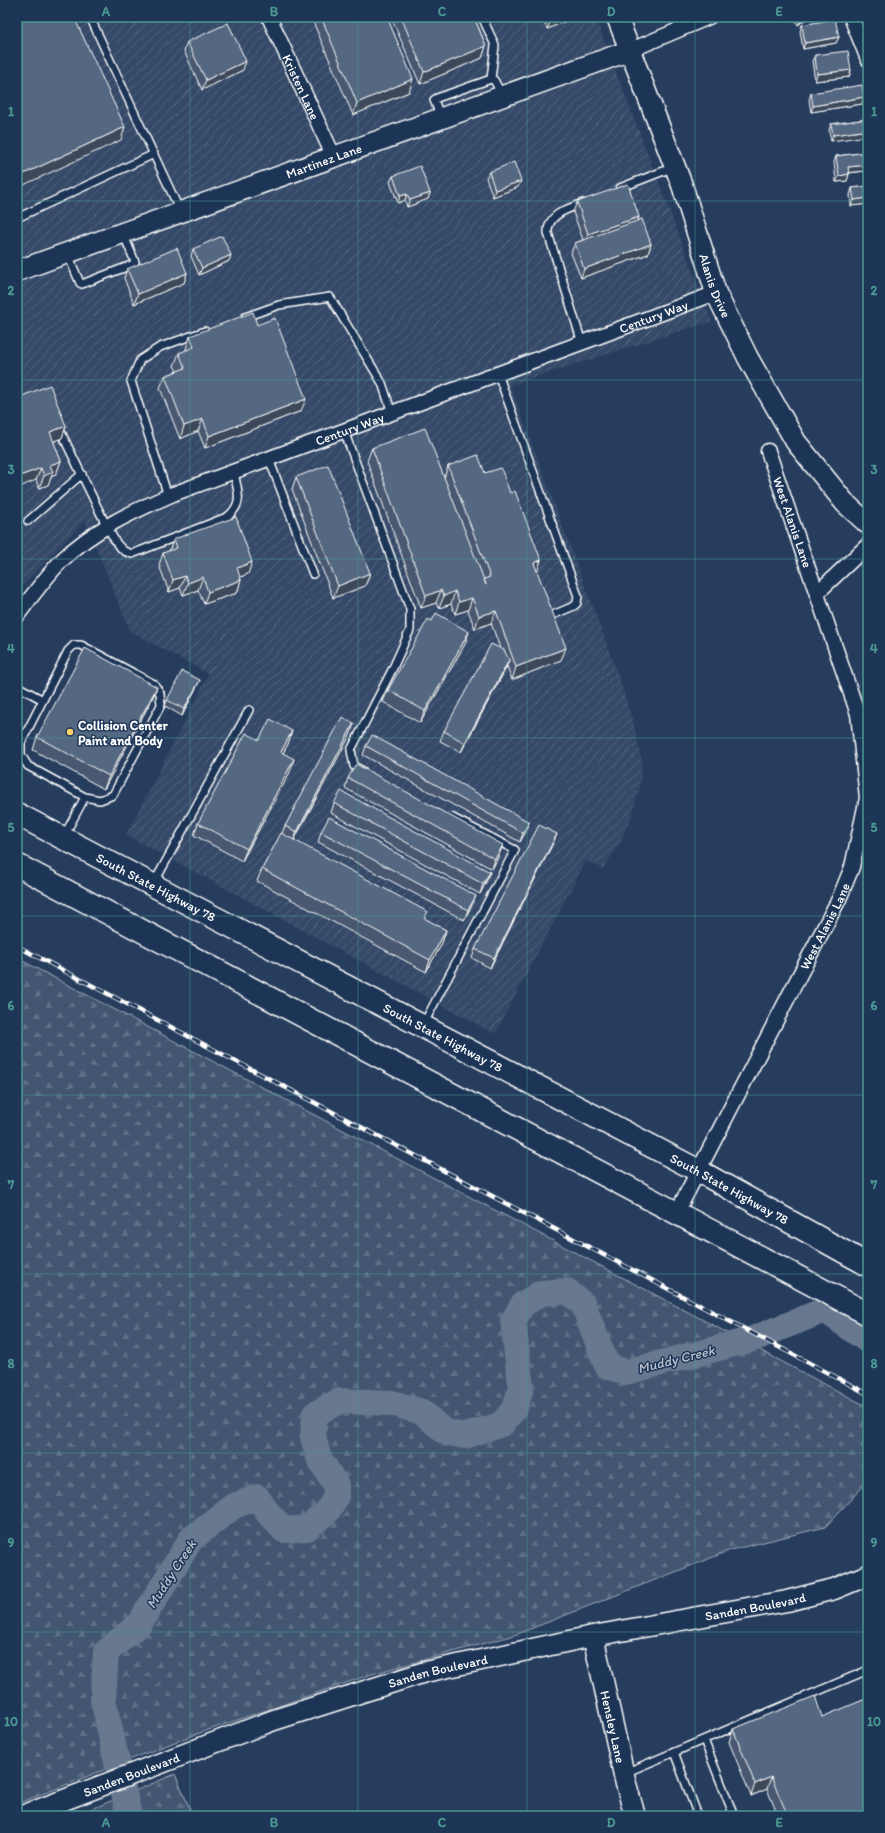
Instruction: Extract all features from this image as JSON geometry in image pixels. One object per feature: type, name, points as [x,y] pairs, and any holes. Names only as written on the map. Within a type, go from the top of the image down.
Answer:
[{"type":"main road","name":"South State Highway 78","points":[[17,814],[698,1170],[868,1265]]},
{"type":"main road","points":[[17,865],[868,1314]]},
{"type":"street","name":"Kristen Lane","points":[[269,17],[334,157]]},
{"type":"street","name":"Alanis Drive","points":[[617,17],[676,167],[716,293],[748,358],[796,442],[845,503],[868,524]]},
{"type":"street","points":[[631,50],[709,17]]},
{"type":"street","points":[[851,17],[868,59]]},
{"type":"street","name":"Martinez Lane","points":[[17,271],[631,50]]},
{"type":"street","name":"Century Way","points":[[17,616],[24,602],[62,561],[89,539],[128,514],[168,496],[269,458],[716,293]]},
{"type":"street","name":"West Alanis Lane","points":[[676,1214],[839,899],[852,867],[860,838],[867,798],[858,714],[768,451]]},
{"type":"street","points":[[817,593],[868,545]]},
{"type":"street","name":"Sanden Boulevard","points":[[22,1816],[274,1720],[425,1672],[593,1636],[787,1601],[834,1589],[868,1575]]},
{"type":"street","name":"Hensley Lane","points":[[593,1636],[635,1816]]},
{"type":"lane","points":[[90,17],[180,212]]},
{"type":"lane","points":[[482,17],[495,45],[491,79]]},
{"type":"lane","points":[[491,79],[494,80],[503,96]]},
{"type":"lane","points":[[441,118],[434,100],[491,79]]},
{"type":"lane","points":[[17,218],[154,154]]},
{"type":"lane","points":[[614,190],[676,167]]},
{"type":"lane","points":[[582,342],[548,233],[547,225],[556,214],[592,199]]},
{"type":"lane","points":[[68,253],[80,283],[82,284],[134,264],[135,262],[123,233]]},
{"type":"lane","points":[[235,320],[279,305],[330,297],[382,383],[392,413]]},
{"type":"lane","points":[[168,496],[131,381],[140,360],[160,347],[212,328]]},
{"type":"lane","points":[[498,374],[578,596],[577,603],[574,606],[548,617]]},
{"type":"lane","points":[[56,422],[107,527],[117,544],[124,551],[132,554],[227,517],[236,510],[239,502],[234,472]]},
{"type":"lane","points":[[344,431],[410,609],[410,630],[393,668],[351,750],[354,766],[368,774]]},
{"type":"lane","points":[[269,458],[313,574]]},
{"type":"lane","points":[[28,521],[82,474]]},
{"type":"lane","points":[[74,645],[81,645],[154,684],[160,693],[161,705],[112,795],[100,800],[84,797],[28,766],[21,755],[21,743],[68,651],[74,645]]},
{"type":"lane","points":[[17,686],[43,700]]},
{"type":"lane","points":[[153,885],[249,710]]},
{"type":"lane","points":[[63,838],[84,797]]},
{"type":"lane","points":[[422,1026],[515,850],[445,814]]},
{"type":"lane","points":[[624,1774],[868,1670]]},
{"type":"lane","points":[[704,1740],[734,1816]]},
{"type":"lane","points":[[674,1752],[698,1816]]},
{"type":"shaded area","points":[[17,17],[595,17],[712,321],[510,385],[617,672],[634,725],[642,762],[640,787],[632,815],[620,843],[603,869],[586,861],[495,1034],[126,835],[209,674],[130,631],[85,520],[17,592]]},
{"type":"green space","points":[[17,958],[868,1407],[868,1481],[825,1527],[731,1550],[515,1635],[372,1674],[185,1738],[17,1804]]},
{"type":"green space","points":[[175,1774],[193,1816],[75,1816]]},
{"type":"building","points":[[17,17],[74,17],[125,127],[17,177]]},
{"type":"building","points":[[321,17],[387,17],[413,79],[357,103]]},
{"type":"building","points":[[401,17],[474,17],[486,46],[424,72]]},
{"type":"building","points":[[549,17],[557,17],[551,20]]},
{"type":"building","points":[[796,17],[806,17],[800,22]]},
{"type":"building","points":[[835,19],[839,37],[805,43],[802,25]]},
{"type":"building","points":[[228,23],[246,61],[206,80],[187,42]]},
{"type":"building","points":[[848,51],[851,70],[817,74],[815,55]]},
{"type":"building","points":[[862,85],[864,97],[813,106],[811,93]]},
{"type":"building","points":[[868,119],[868,130],[833,135],[831,124]]},
{"type":"building","points":[[868,152],[868,169],[867,165],[848,167],[849,174],[839,176],[836,156]]},
{"type":"building","points":[[514,162],[521,181],[495,190],[489,172]]},
{"type":"building","points":[[420,166],[430,193],[410,200],[407,194],[400,196],[393,176]]},
{"type":"building","points":[[628,184],[639,217],[588,234],[577,202]]},
{"type":"building","points":[[868,186],[868,198],[854,200],[852,188]]},
{"type":"building","points":[[642,219],[651,244],[584,269],[575,243]]},
{"type":"building","points":[[222,236],[231,255],[202,268],[193,249]]},
{"type":"building","points":[[177,248],[187,273],[138,294],[127,269]]},
{"type":"building","points":[[253,312],[257,325],[275,318],[306,399],[209,436],[203,419],[184,426],[165,376],[185,368],[179,353],[194,347],[190,336]]},
{"type":"building","points":[[50,385],[66,426],[50,432],[61,461],[50,465],[53,472],[44,476],[41,468],[17,477],[17,398]]},
{"type":"building","points":[[425,428],[486,585],[484,579],[490,577],[448,466],[478,455],[485,473],[501,468],[510,493],[515,491],[541,560],[534,563],[566,648],[516,667],[496,611],[479,616],[472,598],[459,602],[455,591],[444,596],[441,590],[426,596],[372,448]]},
{"type":"building","points":[[328,465],[370,573],[338,586],[296,477]]},
{"type":"building","points":[[236,517],[252,562],[237,568],[241,580],[208,592],[203,577],[188,583],[185,576],[173,580],[163,553],[177,548],[174,539]]},
{"type":"building","points":[[436,613],[469,632],[425,711],[388,690],[428,619],[432,621]]},
{"type":"building","points":[[491,644],[504,650],[509,660],[465,743],[444,731]]},
{"type":"building","points":[[85,648],[157,687],[109,776],[37,737]]},
{"type":"building","points":[[182,671],[200,680],[184,709],[167,700]]},
{"type":"building","points":[[342,717],[354,723],[297,832],[285,826]]},
{"type":"building","points":[[270,719],[292,731],[281,752],[294,759],[247,849],[198,823],[246,733],[259,740]]},
{"type":"building","points":[[372,735],[529,822],[523,833],[366,746]]},
{"type":"building","points":[[356,764],[503,845],[495,859],[348,778]]},
{"type":"building","points":[[341,791],[490,872],[483,884],[334,803]]},
{"type":"building","points":[[329,817],[476,896],[468,910],[321,832]]},
{"type":"building","points":[[539,825],[557,834],[494,958],[475,949]]},
{"type":"building","points":[[281,833],[428,912],[424,918],[446,930],[430,960],[262,869]]},
{"type":"building","points":[[815,1696],[822,1717],[868,1698],[868,1816],[788,1816],[771,1777],[755,1784],[733,1729]]},
{"type":"waterway","name":"Muddy Creek","points":[[129,1816],[103,1699],[106,1652],[140,1623],[191,1539],[234,1506],[257,1497],[268,1513],[284,1530],[307,1528],[327,1512],[336,1497],[336,1485],[319,1458],[313,1437],[315,1414],[339,1401],[392,1403],[422,1412],[445,1432],[465,1436],[502,1424],[515,1408],[521,1388],[513,1321],[523,1304],[542,1293],[567,1291],[583,1304],[607,1366],[626,1372],[750,1340],[825,1310],[868,1341]]},
{"type":"railway","points":[[17,946],[868,1394]]},
{"type":"place","name":"Collision Center Paint and Body","points":[[70,732]]}]
